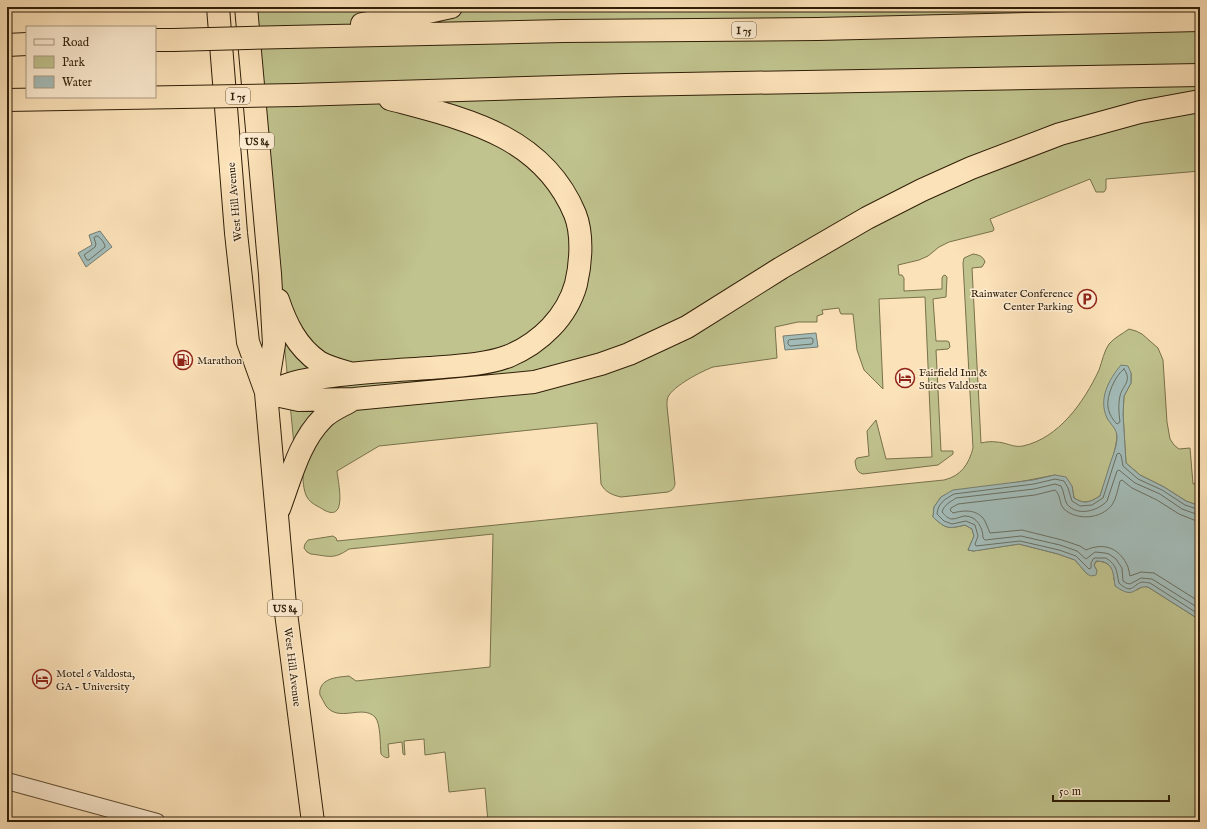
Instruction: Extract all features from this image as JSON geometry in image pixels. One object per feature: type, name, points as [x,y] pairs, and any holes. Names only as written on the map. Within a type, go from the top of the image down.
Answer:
[{"type":"highway","name":"West Hill Avenue","points":[[218,7],[236,233],[248,342],[266,393],[286,613],[314,822]]},
{"type":"highway","name":"West Hill Avenue","points":[[246,7],[270,274],[274,344],[266,393]]},
{"type":"highway","points":[[287,37],[412,16],[451,7]]},
{"type":"highway","name":"I 75","points":[[164,40],[555,31],[818,29],[1200,20]]},
{"type":"highway","points":[[7,45],[26,44]]},
{"type":"highway","name":"I 75","points":[[156,97],[296,95],[626,85],[1200,76]]},
{"type":"highway","points":[[266,393],[298,381],[354,374],[468,364],[508,356],[522,350],[551,328],[560,316],[574,289],[579,272],[580,257],[580,239],[576,218],[568,199],[558,182],[542,164],[520,147],[503,137],[468,122],[442,113],[368,93]]},
{"type":"highway","name":"I 75","points":[[7,100],[123,98]]},
{"type":"highway","points":[[266,393],[300,400],[354,400],[534,382],[601,364],[629,354],[686,327],[781,268],[867,218],[922,190],[971,168],[1060,134],[1140,112],[1200,101]]},
{"type":"highway","points":[[270,274],[283,316],[296,340],[306,351],[320,362],[339,370],[354,374]]},
{"type":"highway","points":[[278,514],[301,450],[311,432],[324,417],[335,409],[354,400]]},
{"type":"street","points":[[7,781],[157,822]]},
{"type":"green space","points":[[254,7],[1200,7],[1200,171],[1106,179],[1106,189],[1104,192],[1096,192],[1090,179],[990,219],[994,229],[993,231],[949,242],[939,247],[928,256],[919,260],[898,265],[899,275],[902,275],[904,278],[904,291],[942,289],[942,278],[945,275],[947,277],[946,297],[933,299],[936,341],[947,341],[949,342],[950,347],[948,349],[936,350],[941,451],[953,451],[953,454],[938,465],[863,474],[857,469],[855,461],[857,458],[869,456],[867,431],[876,420],[886,459],[932,457],[925,297],[879,299],[883,389],[864,370],[857,350],[853,314],[841,314],[839,308],[822,310],[823,314],[817,316],[817,322],[798,322],[775,327],[777,358],[713,367],[695,375],[676,388],[668,397],[667,401],[675,484],[673,489],[668,492],[621,497],[607,491],[601,484],[597,423],[379,446],[337,471],[340,500],[336,511],[331,513],[315,505],[307,497],[303,484],[304,467],[294,445],[269,185]]},
{"type":"green space","points":[[973,254],[983,258],[985,262],[982,267],[972,268],[981,443],[994,442],[1023,446],[1036,442],[1059,427],[1078,406],[1086,394],[1099,370],[1104,353],[1109,344],[1129,329],[1142,334],[1158,348],[1163,360],[1167,422],[1170,439],[1179,449],[1190,448],[1193,484],[1200,483],[1200,506],[1186,501],[1164,487],[1140,475],[1126,463],[1123,414],[1124,396],[1131,383],[1131,373],[1108,419],[1116,429],[1117,435],[1114,452],[1100,496],[1087,502],[1078,500],[1074,498],[1072,486],[1055,475],[941,497],[934,507],[933,517],[944,526],[955,527],[965,525],[972,529],[974,536],[968,550],[973,551],[1019,544],[1075,560],[1087,574],[1097,571],[1094,565],[1097,561],[1108,564],[1112,569],[1114,580],[1137,590],[1143,586],[1148,587],[1200,620],[1200,822],[488,822],[485,788],[449,792],[445,752],[425,755],[424,739],[404,741],[405,755],[403,754],[402,742],[388,744],[388,758],[381,754],[379,729],[375,717],[370,713],[364,712],[344,714],[337,713],[331,711],[326,706],[320,695],[320,689],[325,682],[334,678],[349,676],[356,681],[490,667],[493,534],[349,549],[335,556],[311,554],[307,552],[304,548],[308,540],[333,536],[337,541],[944,480],[955,476],[967,464],[973,448],[963,263],[964,258]]},
{"type":"water","points":[[100,231],[112,247],[86,267],[78,253],[92,245],[89,235]]},
{"type":"water","points":[[816,333],[818,347],[785,350],[783,336]]},
{"type":"water","points":[[1121,365],[1128,366],[1131,373],[1131,383],[1124,396],[1123,414],[1126,463],[1140,475],[1164,487],[1186,501],[1200,506],[1200,620],[1148,587],[1127,592],[1115,586],[1112,569],[1106,563],[1096,561],[1094,565],[1097,571],[1096,575],[1091,576],[1087,574],[1075,560],[1019,544],[974,551],[968,550],[974,536],[972,529],[965,525],[955,527],[944,526],[933,517],[934,507],[941,497],[953,490],[1033,480],[1055,475],[1066,477],[1072,486],[1074,498],[1078,500],[1087,502],[1100,496],[1115,450],[1117,437],[1114,427],[1107,418],[1104,397],[1112,377]]},
{"type":"place","name":"Rainwater Conference Center Parking","points":[[1087,299]]},
{"type":"place","name":"Marathon","points":[[183,360]]},
{"type":"place","name":"Fairfield Inn & Suites Valdosta","points":[[905,378]]},
{"type":"place","name":"Motel 6 Valdosta, GA - University","points":[[42,679]]}]
